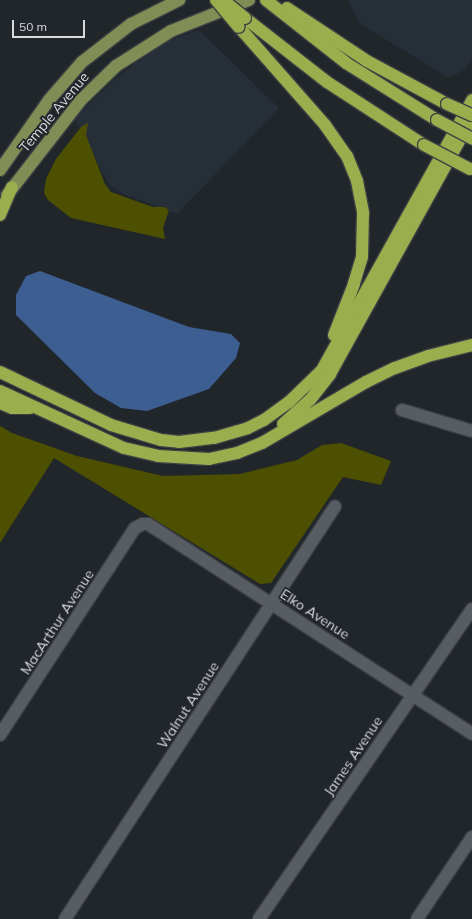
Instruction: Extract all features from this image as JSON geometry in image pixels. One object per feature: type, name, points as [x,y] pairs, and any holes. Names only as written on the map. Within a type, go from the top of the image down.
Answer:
[{"type":"highway","points":[[216,0],[242,22],[322,78],[424,145],[471,169]]},
{"type":"highway","points":[[223,0],[336,140],[353,169],[363,213],[362,257],[348,300],[323,356],[289,402]]},
{"type":"highway","points":[[266,0],[279,6],[367,61],[447,104],[472,115]]},
{"type":"highway","points":[[279,6],[346,62],[437,120],[472,139]]},
{"type":"highway","points":[[0,372],[111,425],[162,440],[197,441],[231,434],[264,420],[289,402],[322,370],[472,100]]},
{"type":"highway","points":[[176,458],[220,450],[247,442],[282,424],[310,400],[330,374],[472,118]]},
{"type":"highway","points":[[0,215],[12,187]]},
{"type":"highway","points":[[0,391],[36,409],[124,448],[176,458],[209,459],[250,448],[381,375],[428,356],[472,345]]},
{"type":"highway","points":[[0,362],[12,377]]},
{"type":"highway","points":[[0,403],[12,408],[36,409]]},
{"type":"main road","name":"Temple Avenue","points":[[0,170],[49,100],[82,62],[131,24],[179,0]]},
{"type":"main road","name":"Temple Avenue","points":[[0,204],[80,100],[116,66],[141,48],[176,28],[249,0]]},
{"type":"street","points":[[402,410],[472,431]]},
{"type":"street","name":"Walnut Avenue","points":[[65,919],[335,507]]},
{"type":"street","name":"Elko Avenue","points":[[139,525],[148,524],[472,734]]},
{"type":"street","name":"MacArthur Avenue","points":[[0,735],[139,525]]},
{"type":"street","name":"James Avenue","points":[[259,919],[472,609]]},
{"type":"street","points":[[417,919],[472,837]]},
{"type":"shaded area","points":[[348,0],[472,0],[472,58],[466,69],[449,78],[359,23]]},
{"type":"shaded area","points":[[199,30],[279,108],[177,214],[123,194],[109,185],[74,118],[116,78],[161,43]]},
{"type":"shaded area","points":[[88,123],[86,135],[105,184],[111,192],[153,207],[164,207],[169,210],[163,228],[165,239],[71,218],[48,200],[44,193],[46,179],[56,159],[81,127]]},
{"type":"shaded area","points":[[0,426],[12,433],[77,456],[163,476],[240,474],[297,460],[322,445],[341,443],[391,461],[381,485],[343,477],[271,583],[260,584],[54,458],[0,543]]},
{"type":"water","points":[[40,271],[189,327],[231,334],[240,343],[236,358],[209,389],[147,411],[121,408],[95,393],[16,315],[16,295],[26,276]]}]
